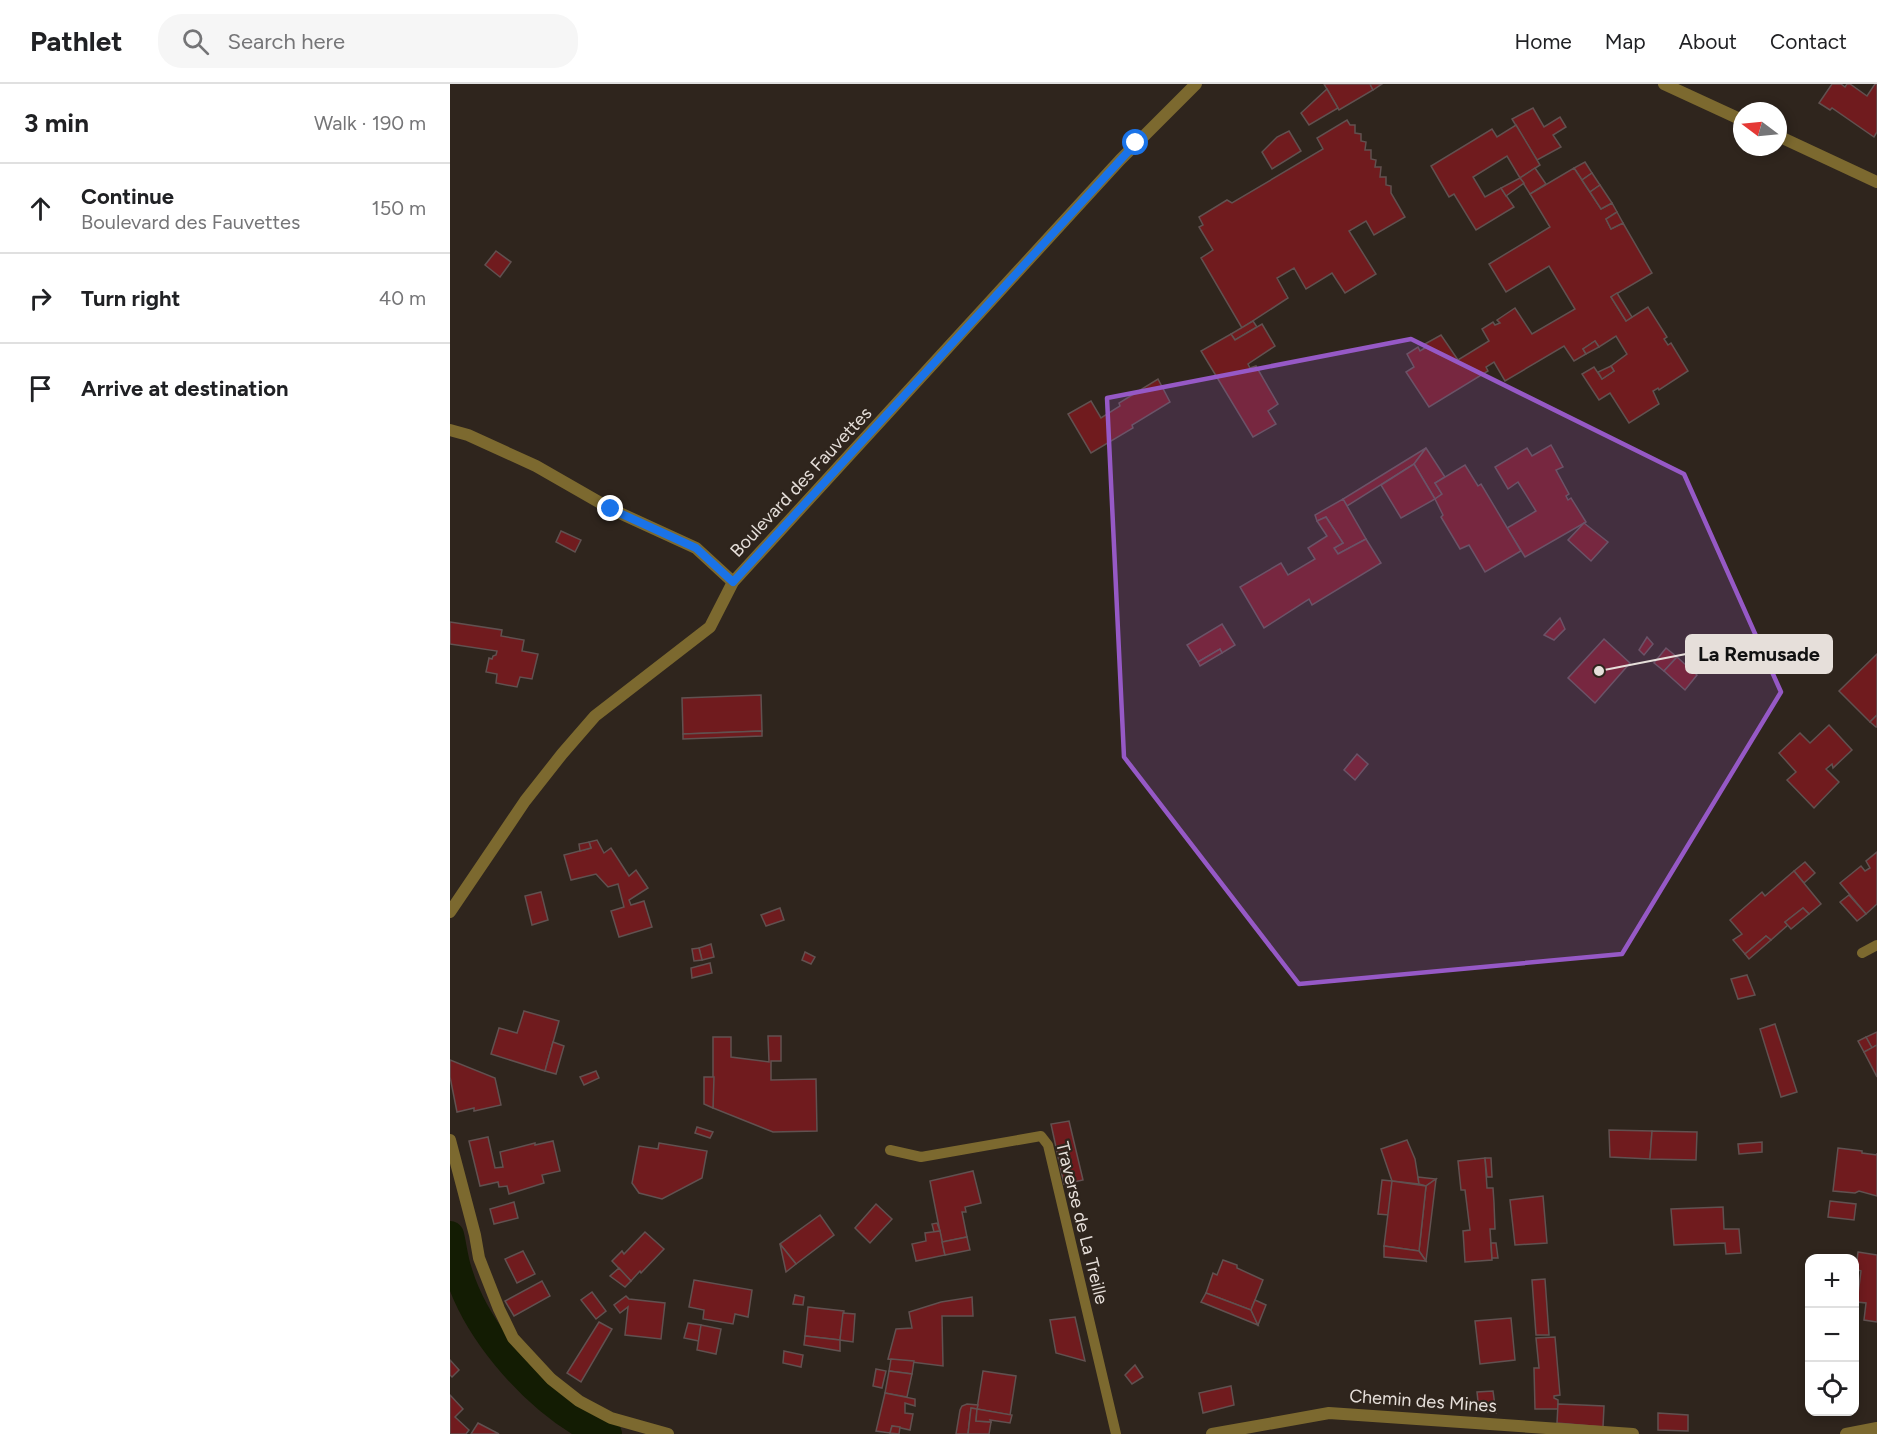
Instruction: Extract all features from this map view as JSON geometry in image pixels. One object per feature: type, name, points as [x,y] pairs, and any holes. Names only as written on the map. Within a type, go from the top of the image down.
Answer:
[{"type":"street","name":"Boulevard des Fauvettes","points":[[450,912],[455,895],[525,801],[595,716],[710,627],[733,582],[1128,152],[1196,84]]},
{"type":"street","points":[[1664,84],[1733,116]]},
{"type":"street","points":[[1787,140],[1877,182]]},
{"type":"street","points":[[450,430],[468,435],[536,466],[611,509],[696,548],[733,582]]},
{"type":"street","points":[[450,1140],[479,1258],[513,1338],[550,1379],[579,1401],[611,1418],[668,1434]]},
{"type":"street","name":"Chemin des Mines","points":[[1212,1434],[1329,1413],[1634,1434]]},
{"type":"street","points":[[1846,1434],[1877,1428]]},
{"type":"lane","points":[[1862,953],[1877,945]]},
{"type":"lane","name":"Traverse de La Treille","points":[[890,1150],[921,1157],[1041,1136],[1048,1145],[1116,1434]]},
{"type":"highlighted area","points":[[1411,339],[1684,474],[1781,692],[1622,954],[1299,984],[1124,757],[1107,398]]},
{"type":"building","points":[[1324,84],[1370,84],[1373,90],[1339,110]]},
{"type":"building","points":[[1370,84],[1382,84],[1373,90]]},
{"type":"building","points":[[1832,84],[1841,84],[1845,87],[1850,84],[1867,96],[1877,84],[1877,132],[1874,137],[1832,108],[1830,110],[1819,103]]},
{"type":"building","points":[[1327,89],[1338,108],[1309,125],[1301,113]]},
{"type":"building","points":[[1533,108],[1544,127],[1560,117],[1566,127],[1553,135],[1561,147],[1537,160],[1512,119]]},
{"type":"building","points":[[1347,120],[1350,125],[1355,125],[1355,133],[1361,134],[1361,141],[1366,142],[1365,150],[1371,150],[1371,159],[1376,160],[1375,167],[1381,167],[1380,177],[1386,177],[1386,185],[1391,186],[1391,193],[1405,217],[1374,235],[1366,221],[1349,231],[1376,274],[1345,293],[1332,273],[1306,289],[1294,268],[1277,278],[1288,298],[1242,328],[1201,258],[1213,250],[1199,227],[1203,225],[1199,217],[1227,200],[1232,203],[1323,149],[1317,138]]},
{"type":"building","points":[[1516,125],[1540,165],[1520,178],[1507,156],[1473,177],[1485,197],[1501,188],[1514,207],[1476,230],[1454,194],[1449,197],[1431,166],[1492,129],[1497,137]]},
{"type":"building","points":[[1289,131],[1301,151],[1272,169],[1262,152],[1277,137]]},
{"type":"building","points":[[1585,162],[1592,173],[1582,180],[1574,168]]},
{"type":"building","points":[[1535,168],[1546,184],[1530,194],[1520,178]]},
{"type":"building","points":[[1574,168],[1601,209],[1612,203],[1617,212],[1606,219],[1611,229],[1623,223],[1652,273],[1611,297],[1626,321],[1648,307],[1667,337],[1664,339],[1668,345],[1671,343],[1688,371],[1659,390],[1658,388],[1653,391],[1659,404],[1629,423],[1610,393],[1599,400],[1582,374],[1594,367],[1602,379],[1614,371],[1611,366],[1627,354],[1616,336],[1599,347],[1595,341],[1583,349],[1586,354],[1574,361],[1564,346],[1505,381],[1494,362],[1486,367],[1488,371],[1429,407],[1406,372],[1414,367],[1407,354],[1418,347],[1420,351],[1425,348],[1423,345],[1441,335],[1458,360],[1489,341],[1482,329],[1493,322],[1495,325],[1500,323],[1497,320],[1515,308],[1532,334],[1575,309],[1549,266],[1506,292],[1489,264],[1550,227],[1530,194]]},
{"type":"building","points":[[1592,173],[1600,185],[1590,192],[1582,180]]},
{"type":"building","points":[[1520,178],[1524,183],[1506,196],[1501,188]]},
{"type":"building","points":[[1600,185],[1612,203],[1601,209],[1590,192]]},
{"type":"building","points":[[1617,212],[1623,223],[1611,229],[1606,219]]},
{"type":"building","points":[[496,251],[511,262],[500,277],[485,265]]},
{"type":"building","points":[[1617,293],[1632,317],[1626,321],[1611,297]]},
{"type":"building","points":[[1253,321],[1257,327],[1235,340],[1231,334]]},
{"type":"building","points":[[1262,324],[1275,346],[1248,364],[1250,368],[1256,366],[1278,404],[1268,411],[1276,424],[1253,437],[1201,351],[1231,334],[1235,340]]},
{"type":"building","points":[[1595,341],[1599,347],[1586,354],[1583,349]]},
{"type":"building","points":[[1611,366],[1614,371],[1602,379],[1598,372]]},
{"type":"building","points":[[1158,379],[1170,402],[1091,453],[1068,414],[1091,401],[1101,418],[1120,406],[1119,403]]},
{"type":"building","points":[[1551,445],[1563,467],[1556,470],[1569,494],[1566,496],[1568,500],[1571,498],[1586,522],[1525,557],[1507,528],[1536,511],[1518,482],[1508,489],[1495,467],[1527,448],[1532,456]]},
{"type":"building","points":[[1426,448],[1414,464],[1347,506],[1343,499]]},
{"type":"building","points":[[1426,448],[1445,477],[1435,483],[1442,494],[1435,499],[1414,464]]},
{"type":"building","points":[[1414,464],[1435,499],[1401,518],[1381,485]]},
{"type":"building","points":[[1465,465],[1478,486],[1481,484],[1521,551],[1485,572],[1469,545],[1460,549],[1441,517],[1443,515],[1435,499],[1442,494],[1435,483]]},
{"type":"building","points":[[1343,499],[1366,539],[1338,554],[1334,548],[1343,543],[1326,517],[1317,521],[1315,515]]},
{"type":"building","points":[[1326,517],[1343,543],[1334,548],[1338,554],[1366,539],[1381,563],[1312,605],[1309,599],[1264,628],[1240,587],[1281,563],[1288,575],[1315,559],[1308,548],[1327,536],[1317,521]]},
{"type":"building","points":[[1584,523],[1608,542],[1591,561],[1568,540]]},
{"type":"building","points":[[561,531],[581,540],[575,552],[556,542]]},
{"type":"building","points":[[1560,618],[1565,629],[1554,640],[1544,635]]},
{"type":"building","points":[[450,622],[502,630],[501,636],[524,640],[522,651],[538,654],[532,679],[520,677],[517,687],[496,683],[497,674],[486,672],[489,658],[492,659],[497,651],[450,644]]},
{"type":"building","points":[[1222,624],[1235,645],[1222,653],[1220,649],[1198,662],[1187,645]]},
{"type":"building","points":[[1647,637],[1653,644],[1644,655],[1639,650]]},
{"type":"building","points":[[1604,639],[1630,663],[1595,703],[1568,678]]},
{"type":"building","points":[[1666,648],[1677,657],[1664,671],[1654,663]]},
{"type":"building","points":[[1220,649],[1222,653],[1200,666],[1198,662]]},
{"type":"building","points":[[1877,654],[1877,715],[1870,722],[1839,691]]},
{"type":"building","points":[[1677,657],[1697,675],[1685,690],[1664,671]]},
{"type":"building","points":[[761,695],[762,731],[683,734],[682,698]]},
{"type":"building","points":[[1877,715],[1877,727],[1876,727],[1870,722]]},
{"type":"building","points":[[1829,725],[1852,750],[1833,768],[1832,764],[1826,769],[1839,782],[1814,808],[1787,780],[1796,772],[1779,753],[1800,733],[1810,743]]},
{"type":"building","points":[[762,731],[762,736],[683,739],[683,734]]},
{"type":"building","points":[[1357,754],[1368,764],[1355,780],[1344,770]]},
{"type":"building","points":[[597,840],[604,853],[611,848],[629,876],[636,870],[648,888],[629,900],[631,905],[644,901],[652,927],[619,937],[611,911],[624,907],[618,884],[608,887],[596,874],[571,880],[564,855],[591,848],[589,842]]},
{"type":"building","points":[[589,842],[591,848],[580,851],[579,844]]},
{"type":"building","points":[[1877,852],[1877,904],[1866,914],[1840,883],[1861,866],[1865,871],[1870,868],[1866,861]]},
{"type":"building","points":[[1805,862],[1815,873],[1804,883],[1794,871]]},
{"type":"building","points":[[1794,871],[1821,904],[1809,914],[1803,908],[1785,922],[1788,925],[1771,940],[1766,936],[1745,954],[1733,940],[1742,934],[1730,920],[1762,892],[1765,896]]},
{"type":"building","points":[[541,892],[548,920],[532,925],[525,896]]},
{"type":"building","points":[[1849,895],[1866,914],[1857,921],[1840,902]]},
{"type":"building","points":[[780,908],[784,920],[766,926],[761,915]]},
{"type":"building","points":[[1803,908],[1809,914],[1791,929],[1785,922]]},
{"type":"building","points":[[1766,936],[1771,940],[1749,959],[1745,954]]},
{"type":"building","points":[[711,944],[714,957],[702,960],[699,948]]},
{"type":"building","points":[[699,948],[702,960],[694,961],[692,949]]},
{"type":"building","points":[[805,952],[815,957],[811,964],[802,960]]},
{"type":"building","points":[[710,963],[712,973],[692,978],[691,968]]},
{"type":"building","points":[[1747,975],[1755,995],[1738,999],[1731,979]]},
{"type":"building","points":[[524,1011],[559,1021],[545,1071],[491,1054],[499,1028],[517,1033]]},
{"type":"building","points":[[1775,1024],[1797,1092],[1781,1097],[1760,1029]]},
{"type":"building","points":[[1877,1032],[1877,1045],[1872,1048],[1866,1037]]},
{"type":"building","points":[[768,1036],[781,1036],[781,1061],[771,1061],[771,1080],[816,1079],[817,1131],[773,1132],[713,1108],[713,1037],[731,1037],[731,1057],[769,1062]]},
{"type":"building","points":[[1866,1037],[1872,1048],[1864,1052],[1858,1041]]},
{"type":"building","points":[[553,1042],[564,1046],[556,1074],[545,1071]]},
{"type":"building","points":[[1877,1045],[1877,1077],[1864,1052]]},
{"type":"building","points":[[450,1060],[495,1078],[501,1105],[457,1112],[450,1077]]},
{"type":"building","points":[[596,1071],[599,1078],[584,1085],[580,1077]]},
{"type":"building","points":[[704,1077],[714,1077],[713,1108],[704,1104]]},
{"type":"building","points":[[1069,1121],[1083,1180],[1064,1184],[1051,1124]]},
{"type":"building","points":[[697,1127],[713,1132],[710,1138],[695,1133]]},
{"type":"building","points":[[1609,1130],[1652,1131],[1650,1159],[1610,1157]]},
{"type":"building","points":[[1652,1131],[1697,1132],[1696,1160],[1650,1159]]},
{"type":"building","points":[[488,1137],[495,1168],[503,1167],[500,1152],[553,1141],[560,1171],[542,1175],[544,1183],[509,1194],[507,1186],[499,1187],[498,1182],[480,1186],[469,1141]]},
{"type":"building","points":[[1407,1140],[1415,1159],[1419,1184],[1392,1181],[1381,1149]]},
{"type":"building","points":[[1762,1142],[1762,1152],[1739,1154],[1738,1144]]},
{"type":"building","points":[[659,1143],[707,1151],[702,1178],[662,1199],[639,1193],[632,1183],[639,1146],[658,1149]]},
{"type":"building","points":[[1838,1148],[1877,1155],[1877,1196],[1859,1191],[1855,1193],[1833,1191]]},
{"type":"building","points":[[1485,1158],[1487,1188],[1493,1188],[1495,1229],[1490,1229],[1492,1260],[1465,1262],[1463,1231],[1470,1230],[1465,1190],[1461,1190],[1458,1161]]},
{"type":"building","points":[[1485,1158],[1491,1158],[1492,1177],[1487,1177]]},
{"type":"building","points":[[973,1171],[981,1203],[965,1207],[966,1212],[962,1212],[967,1237],[942,1242],[930,1181]]},
{"type":"building","points":[[1418,1177],[1436,1179],[1426,1186],[1419,1184]]},
{"type":"building","points":[[1436,1179],[1426,1261],[1419,1251],[1426,1186]]},
{"type":"building","points":[[1382,1180],[1392,1181],[1389,1215],[1378,1214]]},
{"type":"building","points":[[1392,1181],[1426,1186],[1419,1251],[1384,1246]]},
{"type":"building","points":[[1543,1196],[1547,1243],[1515,1245],[1510,1200]]},
{"type":"building","points":[[1830,1201],[1856,1204],[1854,1220],[1828,1217]]},
{"type":"building","points":[[514,1202],[518,1218],[494,1224],[490,1209]]},
{"type":"building","points":[[876,1204],[892,1219],[870,1243],[855,1228]]},
{"type":"building","points":[[1723,1207],[1724,1229],[1739,1229],[1741,1253],[1726,1254],[1725,1243],[1674,1245],[1671,1209]]},
{"type":"building","points":[[820,1215],[834,1235],[796,1264],[780,1244]]},
{"type":"building","points":[[937,1223],[940,1231],[934,1232],[932,1224]]},
{"type":"building","points":[[940,1231],[945,1255],[916,1261],[912,1244],[926,1241],[925,1233]]},
{"type":"building","points":[[645,1232],[664,1249],[631,1281],[612,1261],[622,1251],[624,1254]]},
{"type":"building","points":[[967,1237],[970,1250],[945,1255],[942,1242]]},
{"type":"building","points":[[1491,1243],[1496,1243],[1498,1258],[1492,1258]]},
{"type":"building","points":[[780,1244],[796,1264],[786,1272]]},
{"type":"building","points":[[1384,1246],[1419,1251],[1426,1261],[1384,1257]]},
{"type":"building","points":[[523,1251],[535,1274],[517,1283],[505,1259]]},
{"type":"building","points":[[1858,1252],[1877,1255],[1877,1322],[1864,1320],[1866,1303],[1859,1302],[1861,1271],[1859,1270]]},
{"type":"building","points":[[1223,1260],[1263,1280],[1251,1310],[1206,1293],[1213,1273],[1217,1275]]},
{"type":"building","points":[[619,1268],[631,1281],[625,1287],[610,1276]]},
{"type":"building","points":[[1545,1279],[1549,1335],[1536,1335],[1532,1280]]},
{"type":"building","points":[[694,1280],[752,1290],[748,1317],[735,1314],[733,1324],[703,1319],[704,1310],[689,1307]]},
{"type":"building","points":[[542,1281],[550,1296],[514,1316],[505,1301]]},
{"type":"building","points":[[592,1292],[606,1311],[596,1319],[581,1300]]},
{"type":"building","points":[[1206,1293],[1251,1310],[1258,1325],[1201,1302]]},
{"type":"building","points":[[795,1295],[804,1297],[803,1305],[793,1304]]},
{"type":"building","points":[[626,1296],[629,1299],[665,1303],[661,1339],[625,1335],[628,1307],[620,1313],[614,1305]]},
{"type":"building","points":[[972,1297],[973,1316],[942,1316],[943,1366],[888,1359],[896,1329],[912,1328],[909,1312],[941,1302]]},
{"type":"building","points":[[1255,1300],[1266,1305],[1258,1325],[1251,1310]]},
{"type":"building","points":[[808,1307],[844,1311],[840,1340],[805,1336]]},
{"type":"building","points":[[843,1313],[855,1314],[853,1342],[840,1340]]},
{"type":"building","points":[[1075,1317],[1085,1361],[1056,1353],[1050,1320]]},
{"type":"building","points":[[1511,1318],[1515,1360],[1480,1364],[1475,1321]]},
{"type":"building","points":[[599,1322],[612,1329],[581,1382],[567,1373]]},
{"type":"building","points":[[688,1323],[701,1325],[699,1341],[684,1338]]},
{"type":"building","points":[[701,1325],[721,1329],[716,1354],[697,1350]]},
{"type":"building","points":[[805,1336],[840,1340],[840,1351],[804,1345]]},
{"type":"building","points":[[1555,1337],[1560,1395],[1554,1398],[1558,1400],[1558,1409],[1535,1409],[1534,1368],[1539,1368],[1536,1338]]},
{"type":"building","points":[[784,1351],[803,1355],[801,1367],[783,1363]]},
{"type":"building","points":[[891,1359],[914,1361],[912,1374],[889,1371]]},
{"type":"building","points":[[450,1360],[459,1370],[452,1377],[450,1375]]},
{"type":"building","points":[[1135,1365],[1143,1377],[1132,1384],[1125,1375]]},
{"type":"building","points":[[876,1369],[886,1371],[882,1388],[873,1386]]},
{"type":"building","points":[[889,1371],[912,1374],[907,1397],[885,1393]]},
{"type":"building","points":[[983,1371],[1016,1376],[1010,1415],[977,1409]]},
{"type":"building","points":[[1231,1386],[1234,1405],[1203,1413],[1199,1393]]},
{"type":"building","points":[[1493,1391],[1496,1413],[1479,1411],[1477,1392]]},
{"type":"building","points":[[885,1393],[915,1399],[915,1406],[905,1403],[905,1413],[913,1414],[910,1430],[892,1426],[890,1433],[876,1431]]},
{"type":"building","points":[[450,1395],[463,1409],[455,1417],[469,1430],[466,1434],[450,1434]]},
{"type":"building","points":[[967,1404],[978,1405],[977,1409],[971,1408],[968,1434],[956,1434],[960,1410]]},
{"type":"building","points":[[1558,1404],[1604,1406],[1603,1427],[1557,1423]]},
{"type":"building","points":[[971,1408],[977,1409],[976,1421],[991,1422],[989,1434],[968,1434]]},
{"type":"building","points":[[977,1409],[1012,1415],[1010,1423],[990,1420],[991,1422],[976,1421]]},
{"type":"building","points":[[1658,1413],[1688,1415],[1688,1431],[1658,1430]]},
{"type":"building","points":[[478,1423],[499,1434],[471,1434]]},
{"type":"building","points":[[892,1426],[900,1427],[899,1434],[890,1433]]},
{"type":"waterway","points":[[450,1235],[466,1293],[490,1336],[523,1375],[560,1409],[582,1424],[608,1434]]},
{"type":"place","name":"La Remusade","points":[[1599,671]]},
{"type":"route","points":[[611,509],[696,548],[733,582],[1136,143]]}]
